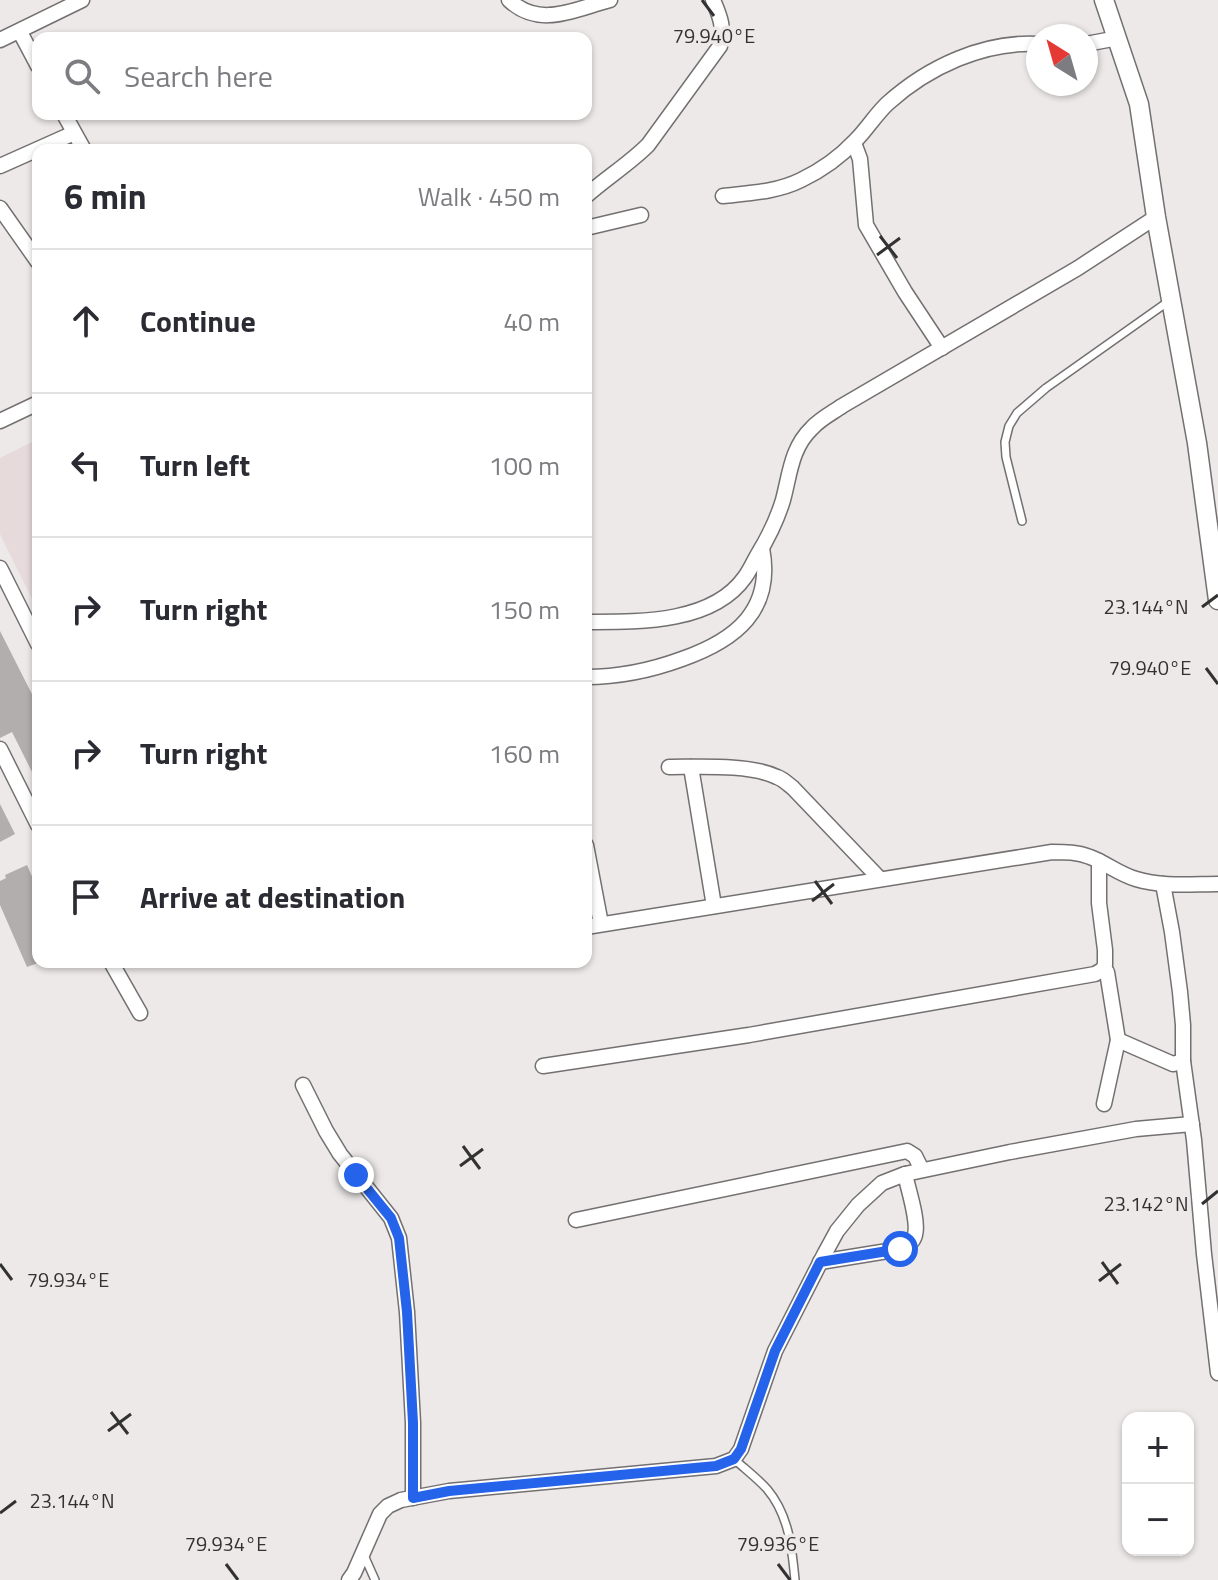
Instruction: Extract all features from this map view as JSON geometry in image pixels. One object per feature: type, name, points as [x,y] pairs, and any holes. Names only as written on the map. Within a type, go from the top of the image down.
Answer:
[{"type":"street","points":[[0,40],[82,0]]},
{"type":"street","points":[[509,0],[532,14],[547,17],[610,0]]},
{"type":"street","points":[[592,191],[648,145],[720,46],[723,31],[713,0]]},
{"type":"street","points":[[1104,0],[1139,104],[1171,300],[1212,507],[1218,600]]},
{"type":"street","points":[[20,32],[32,55]]},
{"type":"street","points":[[1098,42],[1118,38]]},
{"type":"street","points":[[723,196],[772,190],[801,180],[854,143],[886,105],[931,72],[981,50],[1026,44]]},
{"type":"street","points":[[67,120],[80,144]]},
{"type":"street","points":[[49,144],[74,133]]},
{"type":"street","points":[[854,143],[860,159],[866,225],[942,348]]},
{"type":"street","points":[[0,166],[32,152]]},
{"type":"street","points":[[0,208],[32,253]]},
{"type":"street","points":[[592,227],[641,215]]},
{"type":"street","points":[[592,622],[637,622],[690,613],[708,607],[727,594],[744,579],[771,532],[793,457],[800,441],[813,426],[1078,268],[1156,217]]},
{"type":"street","points":[[0,421],[32,406]]},
{"type":"street","points":[[592,677],[657,668],[709,650],[733,635],[759,599],[765,579],[762,548]]},
{"type":"street","points":[[0,568],[32,632]]},
{"type":"street","points":[[0,749],[32,813]]},
{"type":"street","points":[[669,767],[711,766],[760,771],[779,777],[880,879]]},
{"type":"street","points":[[691,767],[714,906]]},
{"type":"street","points":[[592,926],[1052,852],[1073,852],[1091,857],[1136,879],[1163,884],[1218,884]]},
{"type":"street","points":[[543,1066],[749,1035],[1095,974],[1105,965],[1099,903],[1099,861]]},
{"type":"street","points":[[592,877],[601,924]]},
{"type":"street","points":[[1163,884],[1180,992],[1183,1061],[1218,1373]]},
{"type":"street","points":[[114,968],[140,1013]]},
{"type":"street","points":[[1104,1104],[1118,1040],[1107,972]]},
{"type":"street","points":[[1118,1040],[1173,1064],[1183,1061]]},
{"type":"street","points":[[303,1085],[333,1142],[391,1218],[399,1238],[411,1375],[413,1498]]},
{"type":"street","points":[[349,1580],[380,1514],[401,1500],[449,1491],[716,1466],[734,1459],[741,1449],[775,1351],[820,1262],[837,1231],[882,1183],[905,1174],[1010,1152],[1136,1129],[1192,1124]]},
{"type":"street","points":[[576,1220],[907,1151],[915,1156],[922,1170]]},
{"type":"street","points":[[820,1262],[900,1249],[911,1243],[915,1235],[915,1222],[905,1174]]},
{"type":"lane","points":[[1022,521],[1005,442],[1009,426],[1017,413],[1046,388],[1171,300]]},
{"type":"lane","points":[[734,1459],[769,1491],[787,1524],[795,1580]]},
{"type":"lane","points":[[363,1552],[375,1580]]},
{"type":"shaded area","points":[[32,442],[32,599],[0,534],[0,458]]},
{"type":"building","points":[[0,631],[32,694],[32,772],[12,732],[0,738]]},
{"type":"building","points":[[0,804],[15,834],[0,842]]},
{"type":"building","points":[[27,865],[32,876],[32,965],[27,967],[0,905],[0,881],[6,878],[5,875]]},
{"type":"route","points":[[356,1175],[391,1218],[399,1238],[413,1423],[413,1498],[449,1491],[716,1466],[734,1459],[741,1449],[775,1351],[820,1262],[900,1249]]}]
